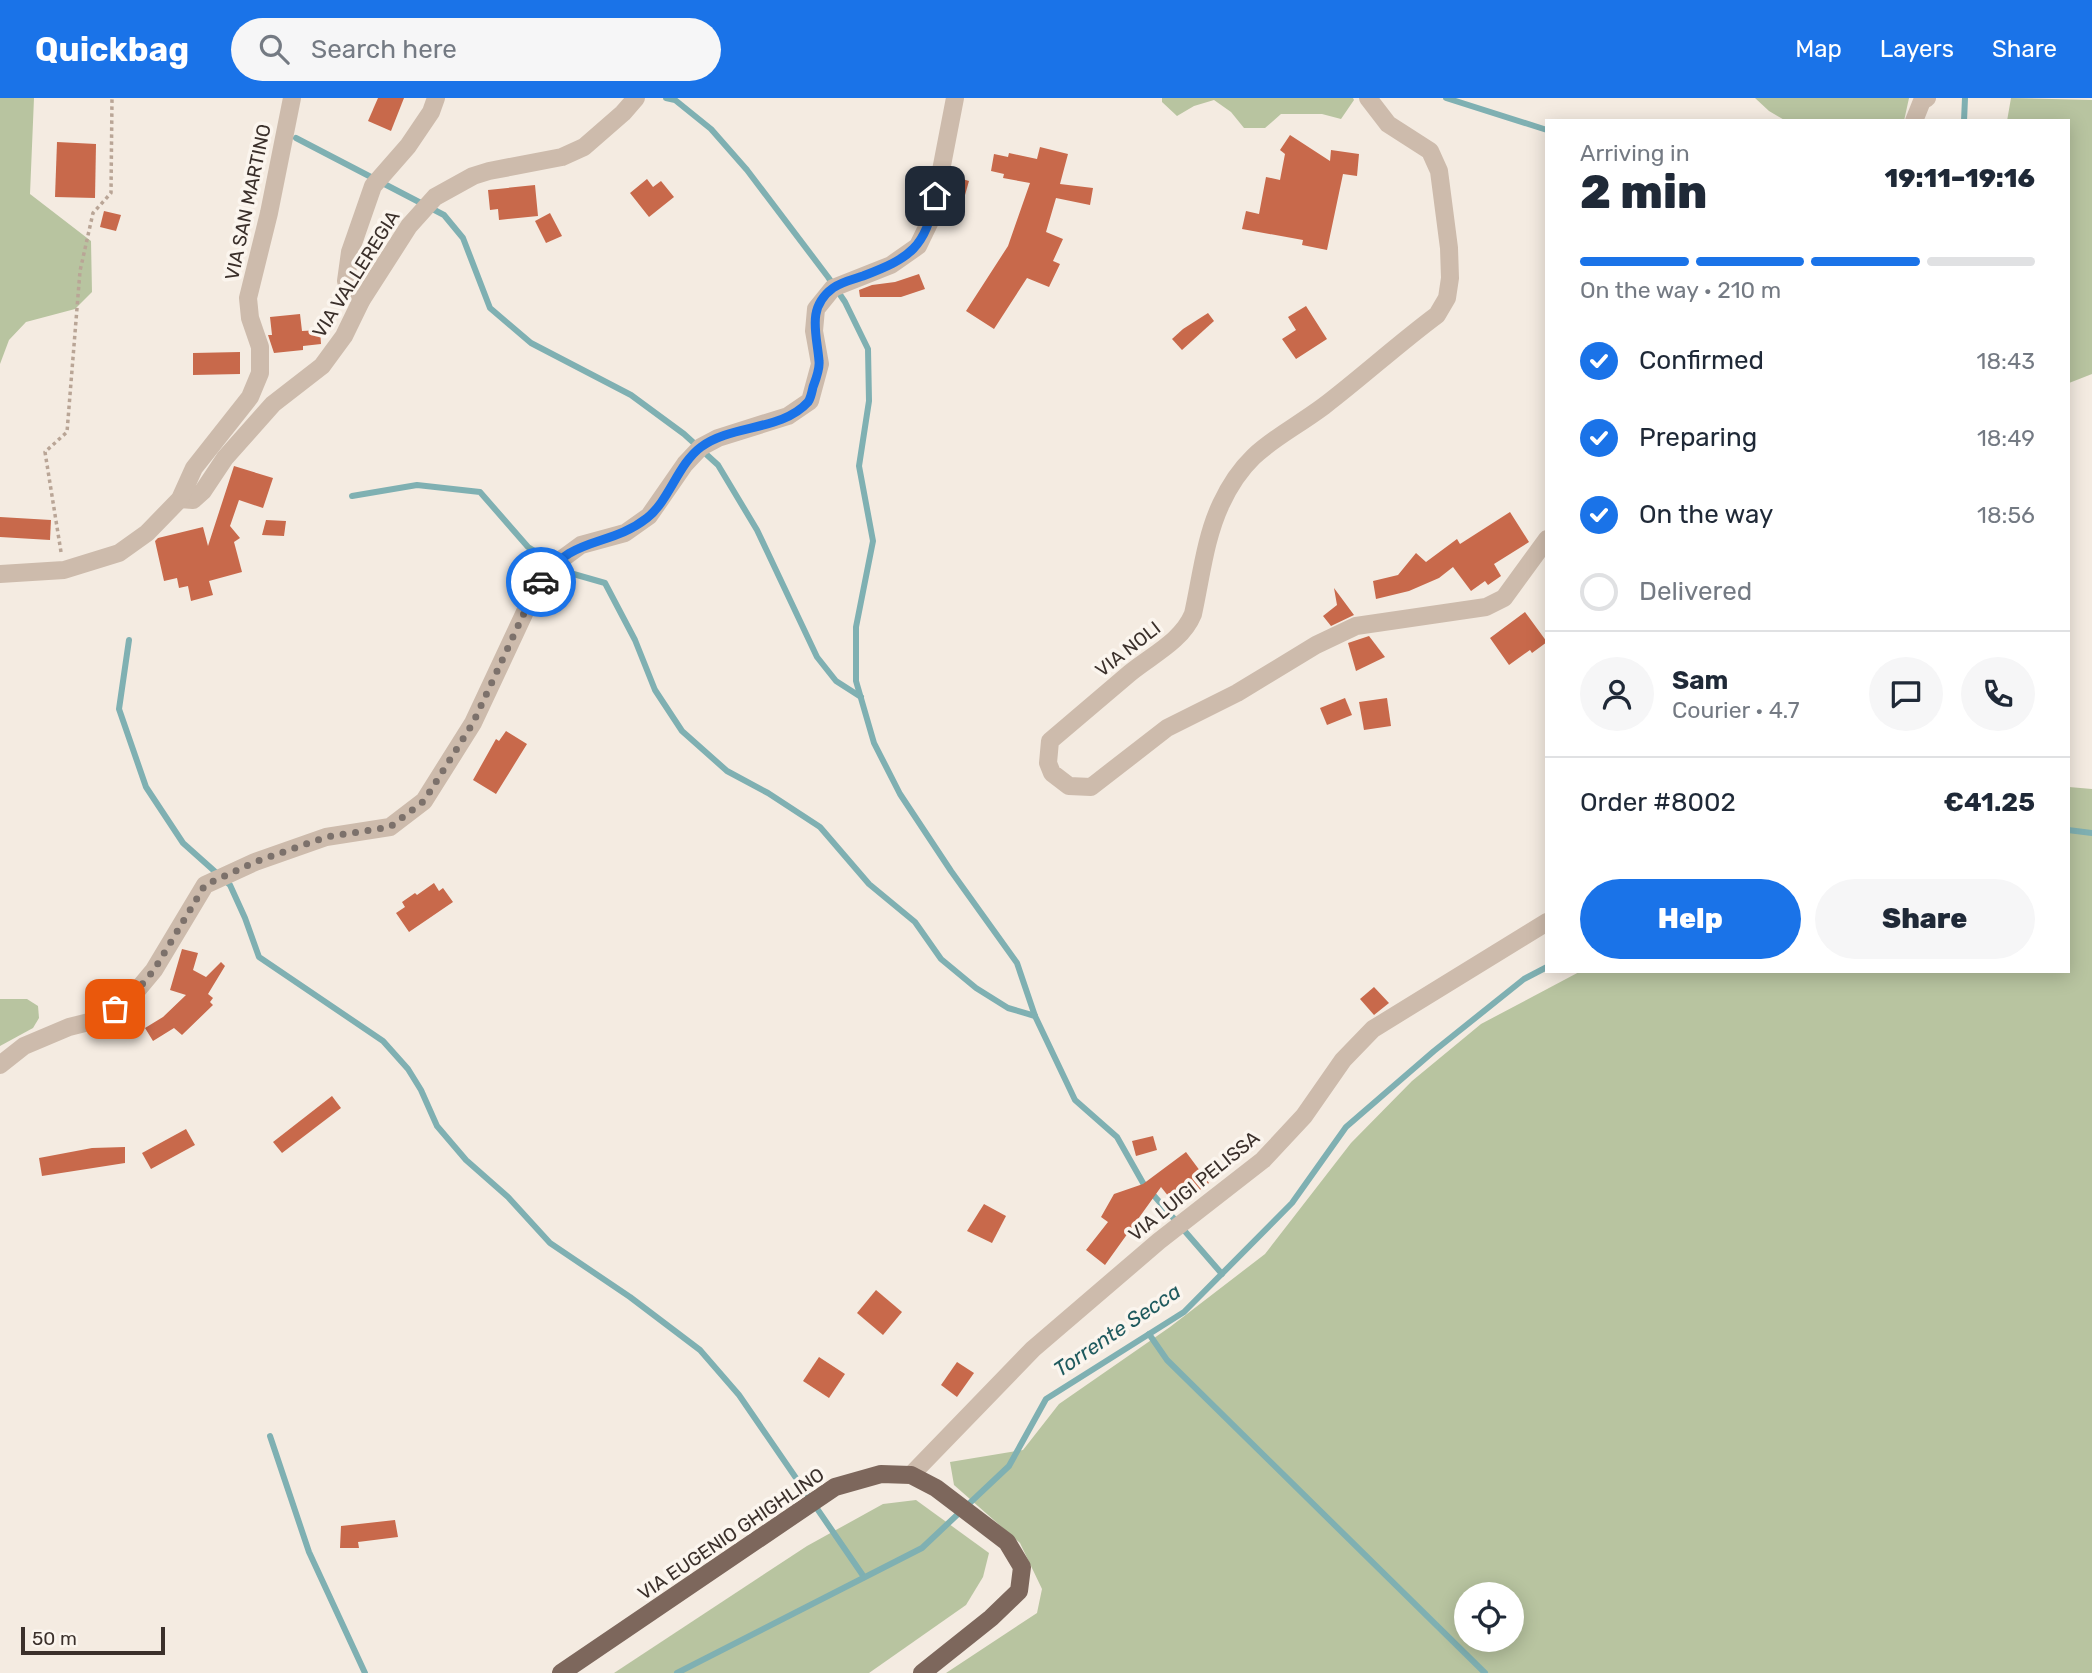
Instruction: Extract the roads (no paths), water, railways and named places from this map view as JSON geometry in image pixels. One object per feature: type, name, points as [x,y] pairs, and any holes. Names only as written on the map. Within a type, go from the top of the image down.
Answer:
[{"type":"main road","name":"VIA EUGENIO GHIGHLINO","points":[[561,1673],[835,1487],[881,1474],[911,1475],[936,1488],[1007,1542],[1022,1567],[1020,1591],[922,1673]]},
{"type":"street","name":"VIA SAN MARTINO","points":[[180,499],[194,468],[250,397],[260,373],[260,347],[250,318],[248,298],[269,214],[292,98]]},
{"type":"street","points":[[361,301],[351,292],[346,281],[350,252],[373,186],[408,146],[436,98]]},
{"type":"street","name":"VIA VALLEREGIA","points":[[180,499],[193,500],[204,491],[225,458],[273,404],[322,366],[344,336],[361,301],[409,226],[435,197],[489,170],[550,160],[584,147],[636,98]]},
{"type":"street","points":[[0,1065],[24,1046],[69,1027],[101,1019],[129,1000],[154,970],[205,885],[255,862],[326,837],[390,827],[424,801],[473,723],[531,598],[551,567],[581,545],[625,533],[649,516],[685,464],[701,447],[718,438],[788,416],[810,401],[820,364],[814,331],[816,309],[833,288],[891,265],[918,246],[932,217],[955,98]]},
{"type":"street","name":"VIA NOLI","points":[[1368,98],[1388,124],[1430,151],[1439,172],[1449,248],[1450,278],[1447,298],[1437,315],[1323,406],[1270,441],[1245,464],[1222,503],[1212,527],[1188,626],[1178,637],[1131,672],[1049,741],[1048,763],[1052,773],[1069,786],[1091,787],[1167,728],[1237,693],[1316,645],[1356,626],[1486,607],[1504,598],[1545,542]]},
{"type":"street","points":[[1915,119],[1922,101],[1929,98],[1928,119]]},
{"type":"street","points":[[0,574],[64,570],[120,553],[147,533],[180,499]]},
{"type":"street","name":"VIA LUIGI PELISSA","points":[[911,1475],[1034,1349],[1158,1241],[1263,1160],[1304,1116],[1343,1060],[1373,1028],[1545,923]]},
{"type":"waterway","points":[[666,98],[675,100],[711,129],[747,170],[845,302],[868,349],[869,401],[859,466],[873,541],[856,627],[856,681],[874,743],[900,794],[1017,963],[1035,1016],[1075,1100],[1117,1137],[1143,1183],[1222,1274]]},
{"type":"waterway","points":[[1446,98],[1545,129]]},
{"type":"waterway","name":"Torrente Secca","points":[[1964,119],[1965,98]]},
{"type":"waterway","points":[[296,138],[444,215],[463,238],[490,308],[531,343],[631,395],[684,434],[718,465],[757,530],[817,657],[836,681],[861,697]]},
{"type":"waterway","points":[[352,496],[417,485],[480,492],[528,547],[570,573],[605,583],[635,640],[655,690],[682,731],[727,771],[768,793],[820,827],[869,884],[915,922],[941,959],[976,988],[1008,1008],[1035,1016]]},
{"type":"waterway","points":[[129,640],[119,709],[146,787],[183,843],[230,885],[259,957],[383,1041],[408,1069],[437,1126],[466,1160],[508,1197],[550,1243],[630,1297],[700,1350],[739,1395],[864,1577]]},
{"type":"waterway","points":[[2070,830],[2092,833]]},
{"type":"waterway","name":"Torrente Secca","points":[[677,1673],[922,1548],[1009,1466],[1046,1399],[1184,1312],[1292,1203],[1346,1127],[1434,1051],[1524,979],[1545,968]]},
{"type":"waterway","points":[[1149,1334],[1167,1360],[1485,1673]]},
{"type":"waterway","points":[[270,1436],[309,1552],[365,1673]]}]
